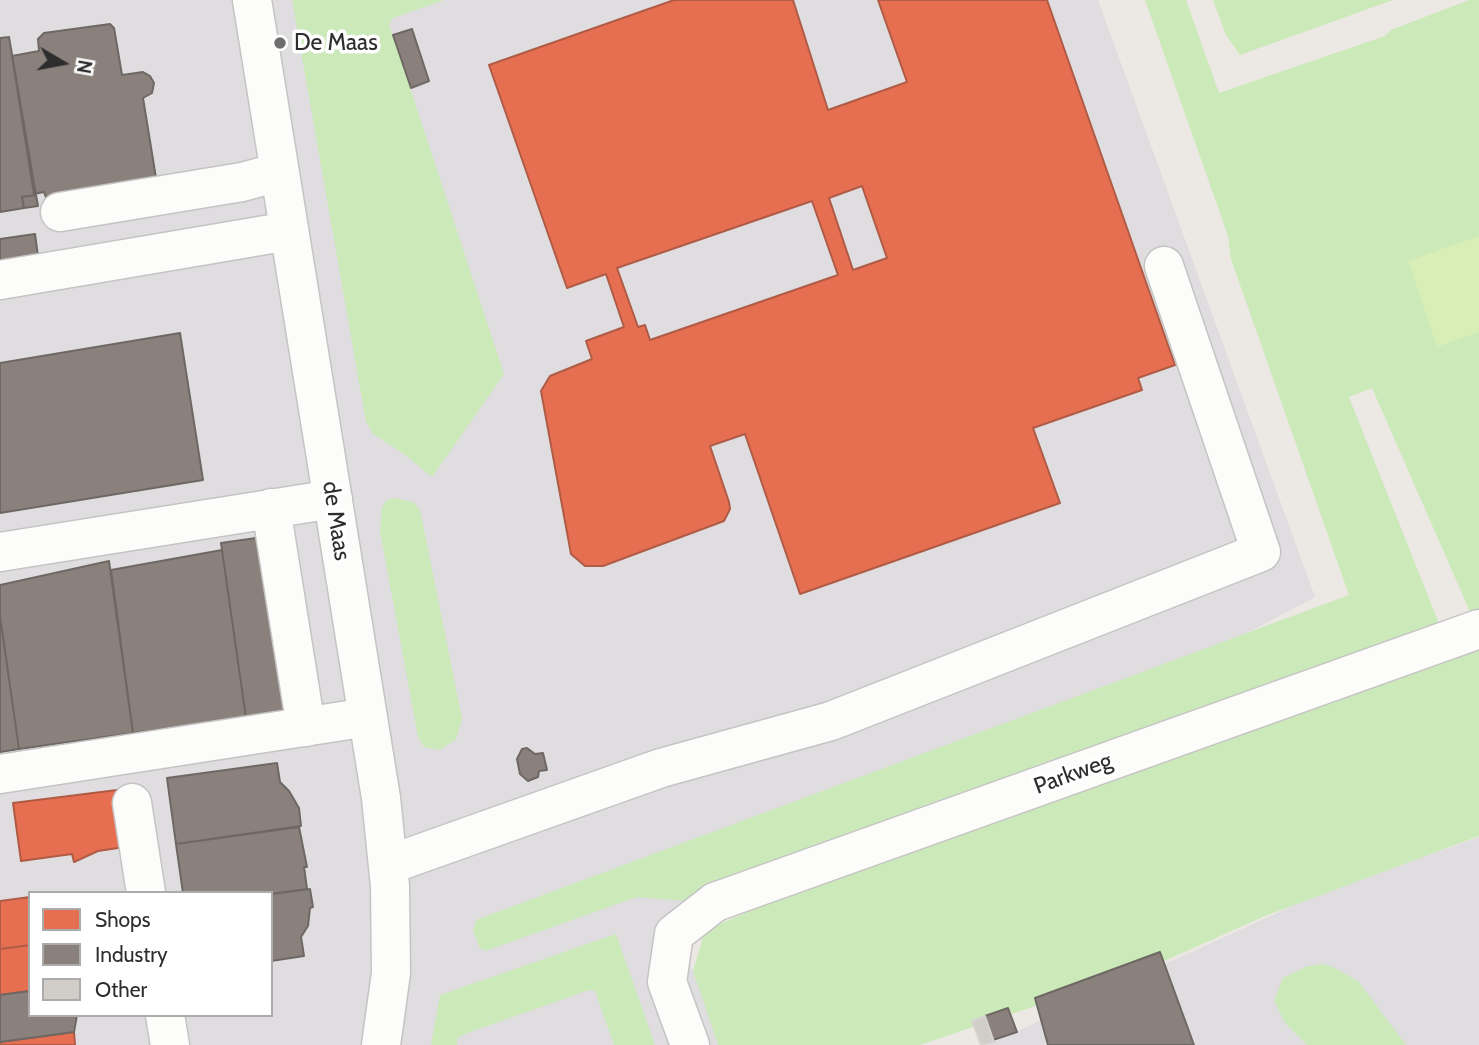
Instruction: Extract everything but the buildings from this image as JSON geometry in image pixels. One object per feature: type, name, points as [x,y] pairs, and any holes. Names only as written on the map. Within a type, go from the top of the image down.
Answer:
[{"type":"street","name":"de Maas","points":[[252,0],[368,717],[388,865],[391,973],[381,1045]]},
{"type":"street","points":[[60,212],[242,182],[279,172]]},
{"type":"street","points":[[0,279],[289,231]]},
{"type":"street","points":[[388,865],[661,768],[831,721],[1261,552],[1164,266]]},
{"type":"street","points":[[0,552],[332,499]]},
{"type":"street","points":[[271,508],[306,727]]},
{"type":"street","name":"Parkweg","points":[[690,1045],[667,982],[674,934],[715,902],[1479,629]]},
{"type":"street","points":[[0,774],[368,717]]},
{"type":"street","points":[[132,803],[146,891]]},
{"type":"street","points":[[165,1017],[170,1045]]},
{"type":"shaded area","points":[[0,0],[1098,0],[1315,597],[675,937],[734,1045],[0,1045]]},
{"type":"shaded area","points":[[1479,837],[1479,1045],[987,1045],[1310,898]]},
{"type":"green space","points":[[292,0],[444,0],[393,18],[389,24],[504,374],[432,477],[373,434],[366,422]]},
{"type":"green space","points":[[1145,0],[1186,0],[1219,93],[1385,36],[1391,30],[1469,0],[1479,0],[1479,611],[1471,614],[1372,388],[1349,397],[1440,626],[688,901],[637,897],[485,951],[480,948],[473,931],[476,920],[1349,595],[1231,259],[1228,236]]},
{"type":"green space","points":[[1213,0],[1393,0],[1240,55],[1226,35]]},
{"type":"green space","points":[[1479,236],[1479,332],[1437,347],[1408,261]]},
{"type":"green space","points":[[394,498],[413,502],[420,510],[462,719],[456,739],[440,750],[424,747],[418,737],[380,531],[382,508],[386,501]]},
{"type":"green space","points":[[1479,647],[1479,836],[1265,916],[1153,966],[920,1045],[718,1045],[693,971],[704,934],[720,924],[765,904]]},
{"type":"green space","points":[[616,934],[655,1045],[614,1045],[595,991],[589,990],[470,1032],[457,1038],[457,1045],[431,1045],[440,995]]},
{"type":"green space","points":[[1322,964],[1358,981],[1406,1045],[1307,1045],[1285,1023],[1274,1001],[1283,978],[1305,967]]},
{"type":"place","name":"De Maas","points":[[280,43]]}]
